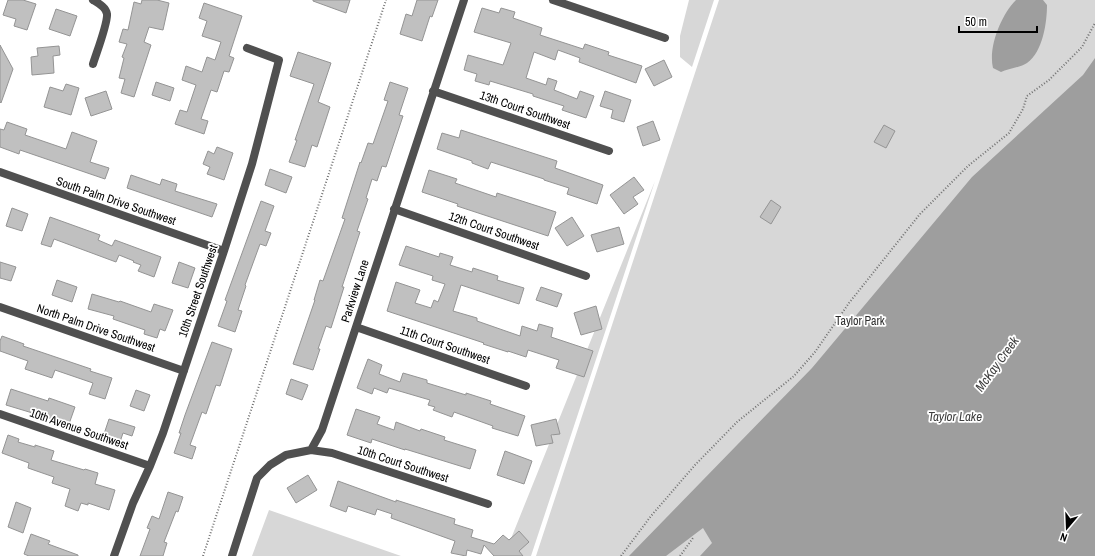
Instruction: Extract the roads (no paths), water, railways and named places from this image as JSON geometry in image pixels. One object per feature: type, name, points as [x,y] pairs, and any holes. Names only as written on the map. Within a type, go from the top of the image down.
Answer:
[{"type":"street","points":[[93,0],[104,8],[107,13],[106,22],[93,64]]},
{"type":"street","name":"Parkview Lane","points":[[311,450],[322,430],[464,0]]},
{"type":"street","points":[[553,0],[665,38]]},
{"type":"street","name":"10th Street Southwest","points":[[114,556],[133,503],[150,466],[184,371],[252,164],[279,60],[247,48]]},
{"type":"street","name":"13th Court Southwest","points":[[433,91],[609,151]]},
{"type":"street","name":"South Palm Drive Southwest","points":[[0,172],[224,252]]},
{"type":"street","name":"12th Court Southwest","points":[[394,209],[586,276]]},
{"type":"street","name":"North Palm Drive Southwest","points":[[0,308],[184,371]]},
{"type":"street","name":"11th Court Southwest","points":[[356,327],[526,386]]},
{"type":"street","name":"10th Avenue Southwest","points":[[0,414],[150,466]]},
{"type":"street","points":[[232,556],[257,478],[270,465],[286,455],[311,450]]},
{"type":"street","name":"10th Court Southwest","points":[[311,450],[332,453],[488,504]]},
{"type":"water","points":[[1016,0],[1043,0],[1047,5],[1045,28],[1037,52],[1027,63],[1001,72],[993,68],[992,51],[994,41],[1005,14]]},
{"type":"water","name":"Taylor Lake","points":[[1095,58],[1095,556],[700,556],[712,543],[703,528],[666,556],[629,556],[812,368],[972,177],[1083,75]]},
{"type":"park label","name":"Taylor Park","points":[[860,321]]},
{"type":"water label","name":"McKay Creek","points":[[997,364]]}]
